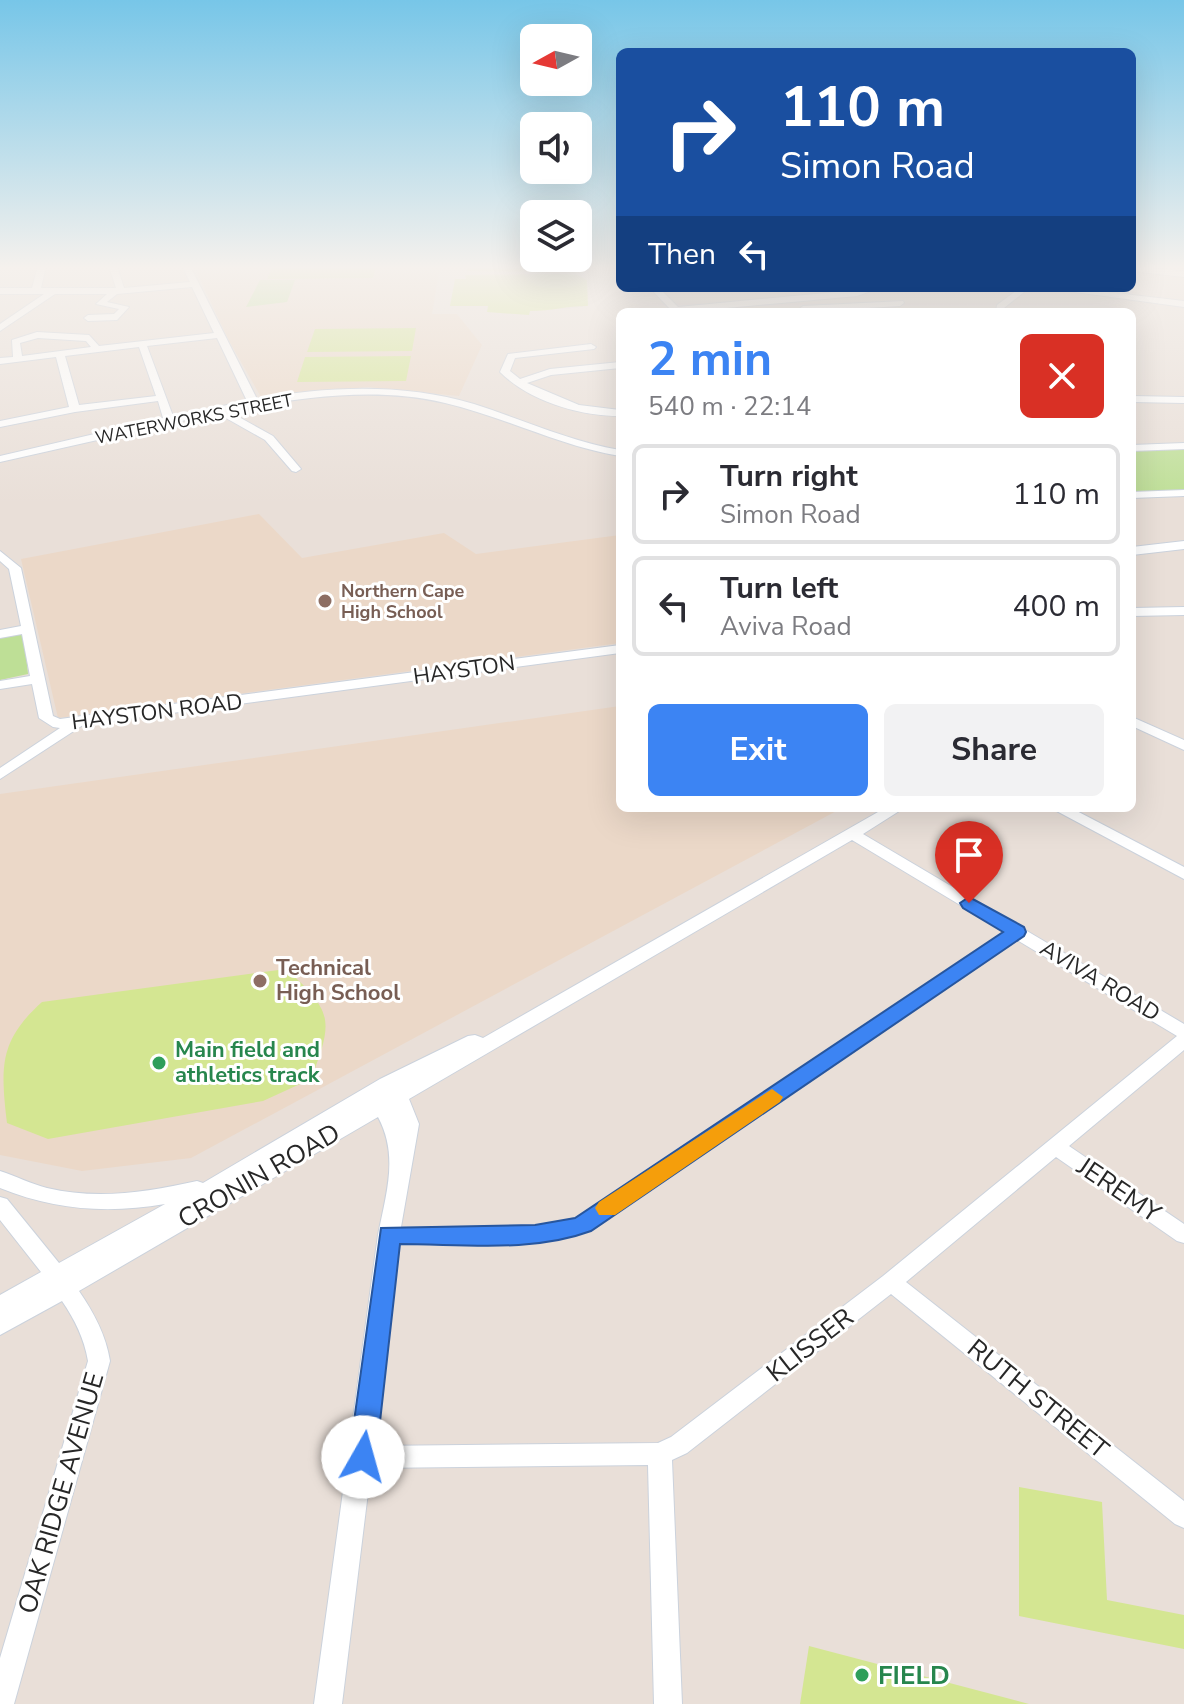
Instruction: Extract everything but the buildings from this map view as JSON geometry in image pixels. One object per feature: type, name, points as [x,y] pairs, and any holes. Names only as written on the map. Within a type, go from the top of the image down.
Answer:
[{"type":"street","points":[[16,346],[18,359]]},
{"type":"street","points":[[94,346],[97,350]]},
{"type":"street","points":[[0,361],[131,346]]},
{"type":"street","points":[[143,346],[170,422]]},
{"type":"street","points":[[225,346],[254,404]]},
{"type":"street","points":[[591,347],[509,357],[505,372],[518,383],[591,411],[616,413]]},
{"type":"street","points":[[569,350],[588,373]]},
{"type":"street","points":[[60,354],[75,409]]},
{"type":"street","points":[[518,383],[550,372],[588,373],[616,366]]},
{"type":"street","name":"WATERWORKS STREET","points":[[0,459],[254,404],[353,392],[422,395],[461,403],[567,443],[616,452]]},
{"type":"street","points":[[0,424],[75,409],[161,398]]},
{"type":"street","points":[[1136,399],[1184,400]]},
{"type":"street","points":[[221,411],[269,438],[296,469]]},
{"type":"street","points":[[1136,448],[1184,446]]},
{"type":"street","points":[[1136,495],[1184,493]]},
{"type":"street","points":[[1136,551],[1184,545]]},
{"type":"street","name":"HAYSTON ROAD","points":[[0,555],[28,629],[47,720],[58,724],[77,723],[308,692]]},
{"type":"street","points":[[1136,612],[1184,611]]},
{"type":"street","points":[[0,634],[28,629]]},
{"type":"street","name":"HAYSTON","points":[[308,692],[616,650]]},
{"type":"street","points":[[0,685],[38,679]]},
{"type":"street","points":[[0,775],[77,723]]},
{"type":"street","points":[[1136,723],[1184,746]]},
{"type":"street","name":"CRONIN ROAD","points":[[0,1326],[60,1282],[220,1183],[517,1024],[889,812]]},
{"type":"street","points":[[1067,812],[1184,874]]},
{"type":"street","name":"AVIVA ROAD","points":[[851,833],[1184,1032]]},
{"type":"street","points":[[389,1235],[535,1235],[565,1231],[583,1224],[1017,932]]},
{"type":"street","name":"KLISSER","points":[[363,1457],[660,1454],[691,1438],[891,1282],[1184,1040]]},
{"type":"street","points":[[328,1704],[400,1167],[395,1130],[385,1094]]},
{"type":"street","name":"CRONIN ROAD","points":[[0,1306],[60,1282],[385,1094]]},
{"type":"street","name":"JEREMY","points":[[1054,1146],[1184,1235]]},
{"type":"street","points":[[0,1179],[46,1196],[97,1203],[153,1198],[220,1183]]},
{"type":"street","name":"OAK RIDGE AVENUE","points":[[0,1205],[60,1282],[97,1342],[99,1361],[0,1704]]},
{"type":"street","name":"RUTH STREET","points":[[891,1282],[1184,1516]]},
{"type":"street","points":[[660,1454],[668,1704]]},
{"type":"shaded area","points":[[232,346],[482,346],[459,396],[368,387],[261,397]]},
{"type":"shaded area","name":"Northern Cape High School","points":[[259,514],[302,558],[444,533],[476,554],[616,536],[616,644],[58,718],[21,559]]},
{"type":"shaded area","name":"Technical High School","points":[[616,707],[616,812],[835,812],[191,1158],[82,1171],[0,1155],[0,794]]},
{"type":"green space","points":[[309,346],[413,346],[412,351],[307,352]]},
{"type":"green space","points":[[411,356],[406,381],[297,382],[305,357]]},
{"type":"green space","points":[[1184,448],[1184,492],[1136,494],[1136,450]]},
{"type":"green space","points":[[0,633],[24,634],[28,674],[0,680]]},
{"type":"green space","name":"Main field and athletics track","points":[[286,969],[313,996],[325,1018],[323,1043],[311,1079],[263,1101],[48,1139],[7,1123],[4,1085],[6,1055],[18,1029],[42,1002]]},
{"type":"green space","points":[[1019,1487],[1102,1502],[1107,1600],[1184,1615],[1184,1649],[1019,1616]]},
{"type":"green space","name":"FIELD","points":[[809,1646],[1029,1704],[800,1704]]},
{"type":"slow traffic","points":[[607,1208],[772,1097]]},
{"type":"place","name":"Northern Cape High School","points":[[325,601]]},
{"type":"place","name":"Technical High School","points":[[260,981]]},
{"type":"place","name":"Main field and athletics track","points":[[159,1063]]},
{"type":"place","name":"FIELD","points":[[862,1675]]},
{"type":"route","points":[[363,1457],[389,1235],[535,1235],[565,1231],[583,1224],[1017,932],[969,903]]}]
